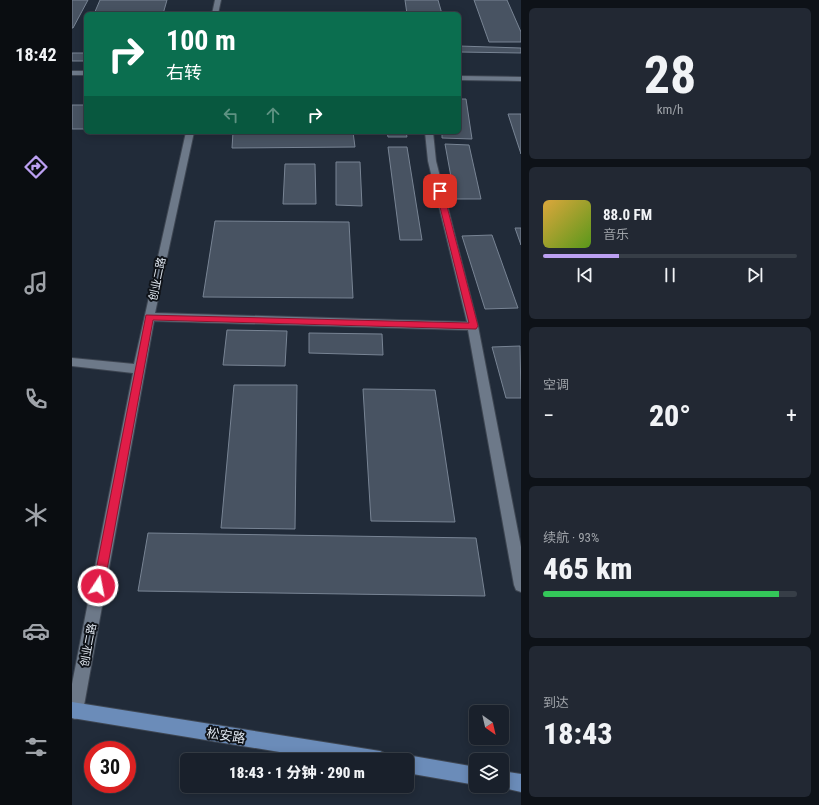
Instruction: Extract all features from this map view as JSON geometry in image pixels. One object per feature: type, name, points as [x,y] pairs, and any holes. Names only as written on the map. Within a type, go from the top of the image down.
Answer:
[{"type":"main road","name":"松安路","points":[[74,710],[337,753]]},
{"type":"main road","points":[[414,765],[469,775]]},
{"type":"main road","points":[[509,781],[521,783]]},
{"type":"street","points":[[215,12],[218,0]]},
{"type":"street","points":[[72,73],[84,73]]},
{"type":"street","points":[[461,78],[521,79]]},
{"type":"street","name":"创业二路","points":[[74,710],[149,317],[190,134]]},
{"type":"street","points":[[429,134],[432,161],[474,326],[521,585]]},
{"type":"street","points":[[149,317],[474,326]]},
{"type":"street","points":[[72,362],[139,369]]},
{"type":"building","points":[[72,0],[88,0],[73,28],[72,28]]},
{"type":"building","points":[[100,0],[167,0],[164,12],[95,12]]},
{"type":"building","points":[[405,0],[438,0],[441,12],[407,12]]},
{"type":"building","points":[[474,0],[507,0],[521,32],[521,42],[489,42]]},
{"type":"building","points":[[461,46],[521,48],[521,53],[461,52]]},
{"type":"building","points":[[72,53],[84,53],[84,61],[72,61]]},
{"type":"building","points":[[461,99],[466,99],[472,139],[442,138],[442,134],[461,134]]},
{"type":"building","points":[[72,105],[84,105],[84,129],[72,129]]},
{"type":"building","points":[[508,114],[521,114],[521,154]]},
{"type":"building","points":[[233,134],[353,134],[355,147],[232,148]]},
{"type":"building","points":[[387,134],[406,134],[407,137],[388,137]]},
{"type":"building","points":[[445,144],[469,145],[481,199],[455,199]]},
{"type":"building","points":[[388,147],[407,147],[422,240],[400,240]]},
{"type":"building","points":[[336,162],[360,162],[362,206],[336,205]]},
{"type":"building","points":[[285,164],[315,164],[316,204],[283,204]]},
{"type":"building","points":[[215,221],[349,222],[353,298],[203,297]]},
{"type":"building","points":[[515,228],[521,228],[521,245]]},
{"type":"building","points":[[492,235],[518,308],[485,309],[462,236]]},
{"type":"building","points":[[227,330],[287,331],[285,366],[223,365]]},
{"type":"building","points":[[309,333],[382,334],[383,355],[309,353]]},
{"type":"building","points":[[520,346],[521,398],[506,398],[492,347]]},
{"type":"building","points":[[234,385],[297,385],[295,529],[221,528]]},
{"type":"building","points":[[363,389],[435,390],[455,522],[371,521]]},
{"type":"building","points":[[148,533],[476,538],[485,596],[138,591]]},
{"type":"route","points":[[98,586],[149,317],[474,326],[440,191]]}]
